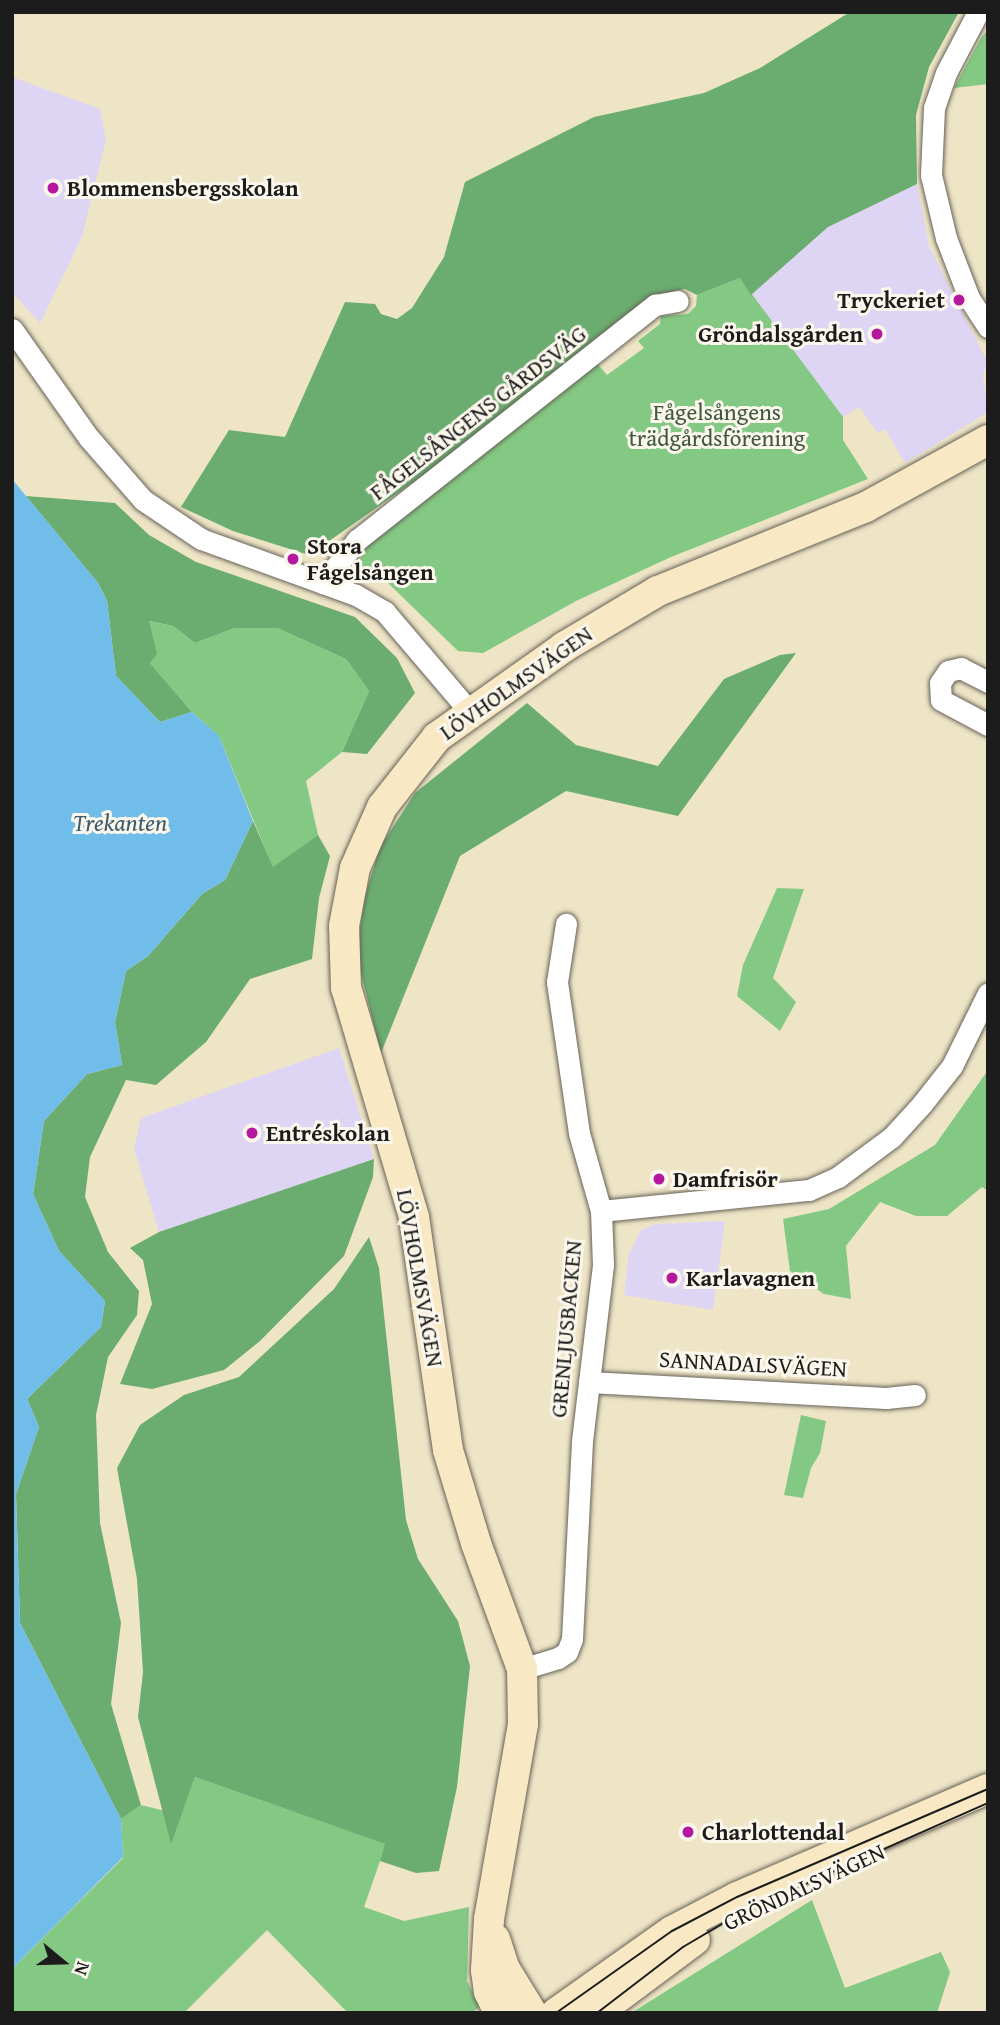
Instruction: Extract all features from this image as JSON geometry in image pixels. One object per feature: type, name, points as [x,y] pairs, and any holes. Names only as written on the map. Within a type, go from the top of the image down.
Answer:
[{"type":"street","points":[[978,12],[946,72],[934,108],[931,176],[946,238],[969,298],[988,327]]},
{"type":"street","name":"FÅGELSÅNGENS GÅRDSVÄG","points":[[323,583],[358,541],[655,306],[678,301]]},
{"type":"street","points":[[12,330],[89,438],[143,500],[201,539],[323,583],[385,612],[470,712]]},
{"type":"street","name":"LÖVHOLMSVÄGEN","points":[[499,2013],[489,1992],[486,1970],[489,1919],[523,1724],[522,1670],[451,1462],[414,1217],[359,1036],[344,966],[346,904],[372,826],[415,762],[470,712],[575,639],[658,591],[866,507],[988,440]]},
{"type":"street","points":[[988,682],[961,668],[948,671],[940,683],[940,701],[988,725]]},
{"type":"street","name":"GRENLJUSBACKEN","points":[[522,1670],[558,1658],[567,1652],[572,1639],[589,1381],[603,1265],[601,1211],[579,1133],[557,982],[566,924]]},
{"type":"street","points":[[601,1211],[809,1190],[838,1177],[892,1137],[922,1104],[952,1066],[988,993]]},
{"type":"street","name":"SANNADALSVÄGEN","points":[[589,1381],[886,1398],[915,1395]]},
{"type":"street","name":"GRÖNDALSVÄGEN","points":[[556,2013],[610,1972],[715,1909],[988,1789]]},
{"type":"street","name":"GRÖNDALSVÄGEN","points":[[597,2013],[683,1947],[744,1911],[988,1803]]},
{"type":"street","name":"LÖVHOLMSVÄGEN","points":[[489,1919],[505,1969],[532,2013]]},
{"type":"shaded area","name":"Blommensbergsskolan","points":[[12,77],[100,109],[106,140],[82,237],[40,323],[12,292]]},
{"type":"shaded area","name":"Gröndalsgården","points":[[917,184],[929,246],[987,361],[983,376],[988,412],[905,463],[885,429],[878,433],[859,407],[843,417],[751,295],[828,227]]},
{"type":"shaded area","name":"Entréskolan","points":[[339,1048],[374,1159],[159,1232],[134,1148],[141,1118]]},
{"type":"shaded area","name":"Karlavagnen","points":[[725,1221],[713,1310],[624,1295],[629,1254],[641,1230],[656,1224]]},
{"type":"green space","points":[[850,12],[959,12],[929,67],[916,115],[917,184],[828,227],[751,295],[740,278],[697,295],[685,289],[658,294],[485,432],[309,555],[233,531],[181,507],[229,430],[285,437],[345,302],[375,304],[381,314],[397,319],[412,308],[444,257],[465,182],[594,117],[704,93],[760,68]]},
{"type":"green space","points":[[988,29],[988,84],[954,88],[981,38]]},
{"type":"green space","name":"Fågelsångens trädgårdsförening","points":[[740,278],[843,417],[843,440],[868,479],[671,557],[576,601],[483,653],[458,651],[386,581],[359,565],[364,544],[596,362],[607,375],[644,348],[638,341],[660,324],[661,316],[688,314],[696,306],[697,295]]},
{"type":"green space","points":[[26,496],[115,503],[149,535],[196,562],[355,617],[397,658],[415,693],[367,754],[342,752],[369,691],[346,659],[277,628],[235,628],[195,643],[173,626],[149,621],[157,654],[150,663],[192,712],[160,722],[116,676],[107,601],[98,583]]},
{"type":"green space","points":[[148,621],[173,626],[195,643],[235,628],[277,628],[346,659],[369,691],[342,752],[306,781],[318,835],[273,868],[219,736],[192,712],[150,663]]},
{"type":"green space","points":[[796,653],[678,816],[566,791],[460,856],[381,1053],[356,954],[365,896],[380,847],[415,793],[527,703],[576,745],[658,766],[724,679],[780,655]]},
{"type":"green space","points":[[253,821],[273,867],[318,835],[330,856],[319,898],[312,959],[250,979],[206,1042],[156,1085],[126,1080],[90,1157],[85,1197],[108,1252],[139,1291],[137,1315],[108,1357],[96,1415],[100,1523],[121,1623],[111,1704],[141,1805],[121,1819],[20,1623],[16,1494],[39,1427],[27,1399],[101,1327],[105,1301],[59,1251],[33,1194],[44,1121],[87,1074],[122,1065],[115,1022],[126,971],[148,956],[202,894],[225,880]]},
{"type":"green space","points":[[777,888],[804,889],[773,978],[796,1002],[780,1031],[737,996],[743,965]]},
{"type":"green space","points":[[988,1070],[988,1191],[982,1187],[947,1216],[916,1216],[880,1202],[846,1246],[851,1299],[824,1294],[790,1271],[783,1219],[829,1209],[935,1145]]},
{"type":"green space","points":[[374,1159],[373,1177],[344,1256],[260,1341],[224,1370],[152,1389],[120,1384],[152,1304],[143,1260],[130,1248],[159,1232]]},
{"type":"green space","points":[[369,1237],[379,1268],[406,1520],[418,1559],[458,1621],[470,1666],[457,1787],[439,1871],[416,1873],[380,1861],[385,1844],[195,1777],[171,1844],[138,1717],[143,1672],[137,1579],[117,1468],[140,1425],[184,1395],[239,1377],[334,1289]]},
{"type":"green space","points":[[801,1415],[826,1421],[820,1453],[811,1468],[803,1498],[784,1495]]},
{"type":"green space","points":[[195,1777],[386,1844],[364,1907],[404,1921],[469,1907],[467,1981],[480,2007],[471,2013],[348,2013],[267,1930],[184,2013],[12,2013],[12,1969],[123,1858],[121,1819],[141,1805],[165,1811],[171,1842]]},
{"type":"green space","points":[[812,1900],[845,1988],[941,1952],[950,1972],[937,2013],[631,2013]]},
{"type":"water","name":"Trekanten","points":[[12,479],[98,583],[107,601],[116,676],[160,722],[192,712],[219,736],[253,821],[225,880],[202,894],[148,956],[126,971],[115,1022],[122,1065],[87,1074],[44,1121],[33,1194],[59,1251],[105,1301],[101,1327],[27,1399],[39,1427],[16,1494],[20,1623],[121,1819],[123,1857],[12,1969]]},
{"type":"tram line","points":[[556,2013],[672,1931],[737,1897],[988,1789]]},
{"type":"tram line","points":[[597,2013],[683,1947],[744,1911],[988,1803]]},
{"type":"place","name":"Blommensbergsskolan","points":[[53,188]]},
{"type":"place","name":"Tryckeriet","points":[[959,300]]},
{"type":"place","name":"Gröndalsgården","points":[[877,334]]},
{"type":"place","name":"Stora Fågelsången","points":[[293,559]]},
{"type":"place","name":"Entréskolan","points":[[252,1133]]},
{"type":"place","name":"Damfrisör","points":[[659,1179]]},
{"type":"place","name":"Karlavagnen","points":[[672,1278]]},
{"type":"place","name":"Charlottendal","points":[[688,1832]]}]
